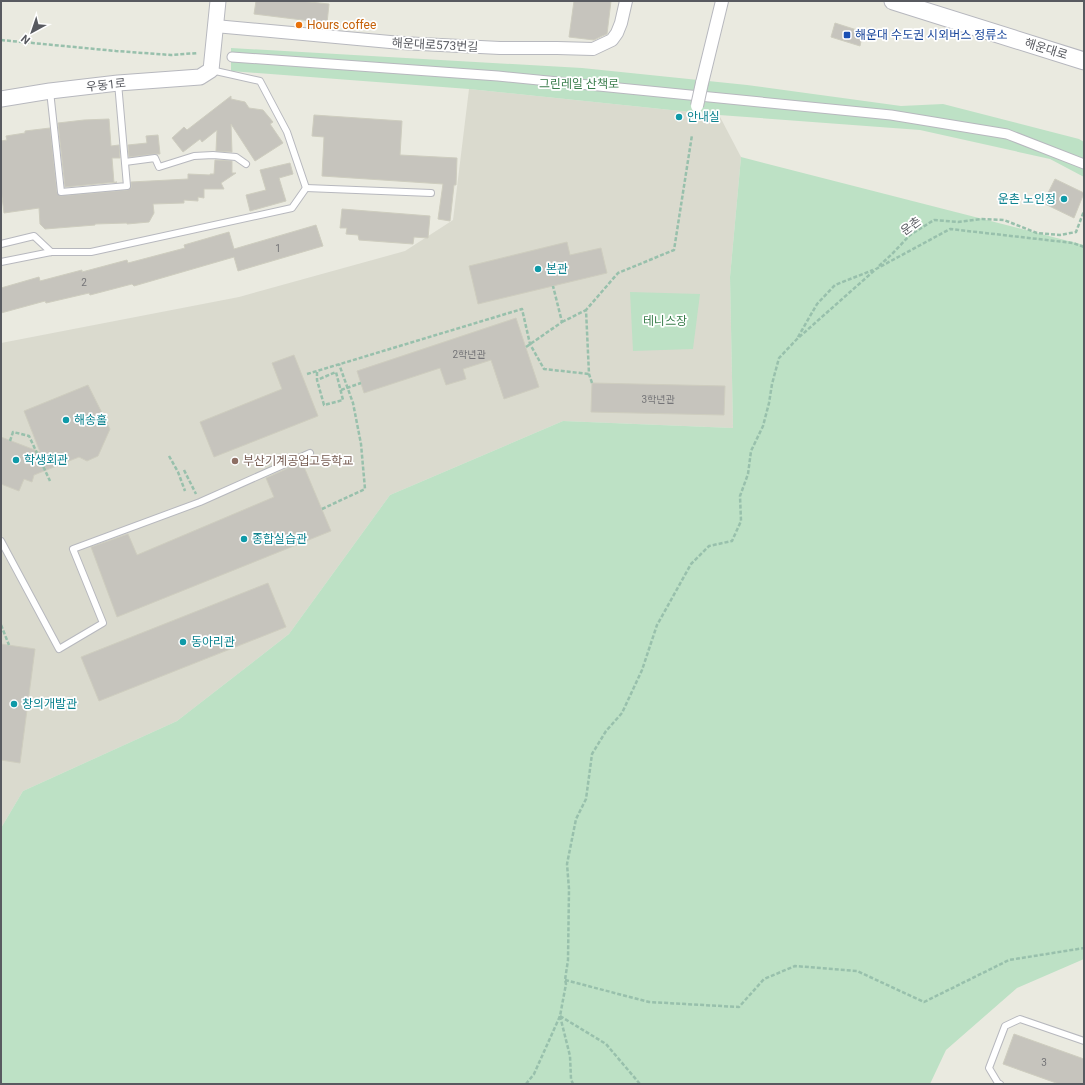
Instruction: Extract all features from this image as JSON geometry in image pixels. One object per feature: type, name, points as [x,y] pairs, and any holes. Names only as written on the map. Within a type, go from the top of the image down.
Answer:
[{"type":"main road","name":"해운대로","points":[[893,1],[1084,61]]},
{"type":"street","points":[[210,70],[218,1]]},
{"type":"street","name":"해운대로573번길","points":[[215,26],[409,44],[500,48],[593,49],[612,40],[617,33],[622,23],[626,1]]},
{"type":"street","points":[[697,106],[722,1]]},
{"type":"street","points":[[232,57],[498,76],[891,115],[1007,134],[1084,164]]},
{"type":"street","name":"우동1로","points":[[1,99],[50,91],[118,83],[200,77],[210,70]]},
{"type":"lane","points":[[210,70],[260,81],[287,132],[306,188]]},
{"type":"lane","points":[[50,91],[61,192],[127,186],[118,83]]},
{"type":"lane","points":[[125,162],[156,158],[159,167],[194,156],[213,155],[236,157],[246,164]]},
{"type":"lane","points":[[306,188],[431,193]]},
{"type":"lane","points":[[1,262],[51,252],[91,252],[292,208],[306,188]]},
{"type":"lane","points":[[1,244],[34,236],[51,252]]},
{"type":"lane","points":[[1,541],[59,649],[103,623],[73,549],[200,502],[310,453]]},
{"type":"lane","points":[[1000,1084],[989,1068],[1005,1026],[1020,1019],[1084,1041]]},
{"type":"path","points":[[1,40],[171,55],[200,53],[212,54]]},
{"type":"path","points":[[526,347],[562,322],[586,310],[618,273],[674,250],[692,135]]},
{"type":"path","name":"운촌","points":[[797,339],[817,304],[835,285],[876,269],[910,235],[934,220],[958,222],[982,219],[1004,220],[1037,233],[1060,235],[1076,232],[1084,211]]},
{"type":"path","points":[[526,1084],[534,1074],[560,1016],[566,984],[565,980],[568,960],[569,889],[566,864],[576,819],[586,799],[592,754],[606,731],[622,713],[642,670],[657,625],[691,564],[709,546],[732,541],[742,521],[740,496],[748,474],[751,451],[763,426],[779,358],[797,339],[876,269],[950,229],[1074,243],[1084,246]]},
{"type":"path","points":[[553,286],[562,322]]},
{"type":"path","points":[[307,374],[522,309],[530,344],[544,369],[589,374]]},
{"type":"path","points":[[586,310],[589,374],[592,383]]},
{"type":"path","points":[[322,509],[365,489],[360,444],[353,403],[339,364]]},
{"type":"path","points":[[317,372],[318,380],[324,405],[343,400],[336,372],[318,380]]},
{"type":"path","points":[[341,390],[361,383]]},
{"type":"path","points":[[10,441],[14,432],[29,436],[50,481]]},
{"type":"path","points":[[169,456],[178,472],[185,491]]},
{"type":"path","points":[[184,470],[193,488]]},
{"type":"path","points":[[1,626],[9,646]]},
{"type":"path","points":[[565,980],[649,1002],[739,1007],[764,979],[795,966],[857,971],[924,1002],[1009,960],[1084,948]]},
{"type":"path","points":[[560,1016],[570,1056],[571,1080],[573,1084]]},
{"type":"path","points":[[560,1016],[606,1044],[640,1084]]},
{"type":"shaded area","name":"부산기계공업고등학교","points":[[469,89],[719,115],[741,157],[730,277],[733,428],[563,421],[390,495],[289,634],[177,721],[23,791],[1,828],[1,343],[239,297],[405,251],[453,220]]},
{"type":"green space","name":"그린레일 산책로","points":[[231,48],[582,68],[747,85],[901,106],[943,104],[1079,139],[1084,142],[1084,177],[1050,159],[920,130],[719,115],[469,89],[231,71]]},
{"type":"green space","points":[[741,157],[1084,245],[1084,959],[1017,988],[946,1050],[930,1084],[1,1084],[1,828],[23,791],[177,721],[289,634],[390,495],[563,421],[733,428],[730,277]]},
{"type":"green space","name":"테니스장","points":[[630,292],[700,294],[693,349],[633,351]]},
{"type":"building","points":[[256,1],[300,1],[329,4],[327,23],[254,14]]},
{"type":"building","points":[[574,1],[611,1],[607,34],[594,40],[569,37]]},
{"type":"building","name":"해운대 수도권 시외버스 정류소","points":[[835,23],[863,32],[860,46],[831,37]]},
{"type":"building","points":[[231,96],[231,99],[245,102],[249,108],[263,110],[273,122],[270,124],[283,143],[255,161],[231,124],[232,152],[216,151],[217,130],[202,142],[200,139],[183,152],[172,138],[184,127],[187,130]]},
{"type":"building","points":[[314,115],[402,121],[400,155],[457,158],[456,185],[454,185],[450,221],[438,219],[443,184],[322,176],[324,137],[312,136]]},
{"type":"building","points":[[109,119],[111,146],[119,145],[120,158],[112,158],[114,182],[65,187],[58,123]]},
{"type":"building","points":[[50,128],[57,192],[60,196],[127,190],[131,188],[131,182],[188,179],[188,174],[210,175],[214,174],[215,160],[232,161],[232,173],[236,173],[221,183],[224,189],[204,189],[204,198],[198,197],[198,201],[184,200],[184,203],[153,204],[154,213],[149,222],[95,224],[45,229],[40,224],[39,208],[4,213],[1,189],[1,141],[7,140],[6,136],[25,133],[25,131]]},
{"type":"building","points":[[158,135],[160,154],[129,157],[128,145],[147,143],[146,136]]},
{"type":"building","points":[[290,163],[293,174],[279,178],[286,201],[250,211],[246,195],[266,190],[260,170]]},
{"type":"building","name":"운촌 노인정","points":[[1055,179],[1084,193],[1074,218],[1043,203]]},
{"type":"building","points":[[342,209],[430,216],[428,238],[414,237],[413,244],[359,240],[358,235],[346,234],[347,228],[340,228]]},
{"type":"building","points":[[316,225],[323,246],[238,271],[234,257],[134,286],[132,284],[90,295],[89,293],[46,303],[45,301],[1,313],[1,288],[39,277],[40,281],[127,260],[128,263],[185,248],[184,245],[229,232],[234,249]]},
{"type":"building","name":"본관","points":[[567,242],[570,255],[601,248],[607,273],[478,304],[469,266]]},
{"type":"building","points":[[516,318],[539,387],[504,399],[491,360],[463,369],[466,379],[446,385],[440,368],[364,393],[357,371]]},
{"type":"building","points":[[294,355],[318,416],[214,457],[200,422],[282,389],[272,363]]},
{"type":"building","points":[[592,383],[725,386],[724,415],[591,412]]},
{"type":"building","name":"해송홀","points":[[88,385],[110,429],[98,456],[87,461],[79,457],[34,475],[32,482],[24,479],[19,491],[1,484],[1,437],[40,452],[24,411]]},
{"type":"building","name":"종합실습관","points":[[302,462],[331,531],[117,617],[91,547],[128,534],[137,555],[274,497],[266,478]]},
{"type":"building","name":"동아리관","points":[[268,583],[286,627],[99,701],[81,657]]},
{"type":"building","name":"창의개발관","points":[[1,644],[35,649],[20,763],[1,760]]},
{"type":"building","points":[[1014,1034],[1084,1059],[1084,1084],[1059,1084],[1003,1064]]},
{"type":"place","name":"Hours coffee","points":[[299,25]]},
{"type":"place","name":"해운대 수도권 시외버스 정류소","points":[[847,35]]},
{"type":"place","name":"안내실","points":[[679,117]]},
{"type":"place","name":"운촌 노인정","points":[[1064,199]]},
{"type":"place","name":"본관","points":[[538,269]]},
{"type":"place","name":"해송홀","points":[[66,420]]},
{"type":"place","name":"학생회관","points":[[16,460]]},
{"type":"place","name":"부산기계공업고등학교","points":[[235,461]]},
{"type":"place","name":"종합실습관","points":[[244,539]]},
{"type":"place","name":"동아리관","points":[[183,642]]},
{"type":"place","name":"창의개발관","points":[[14,704]]}]
